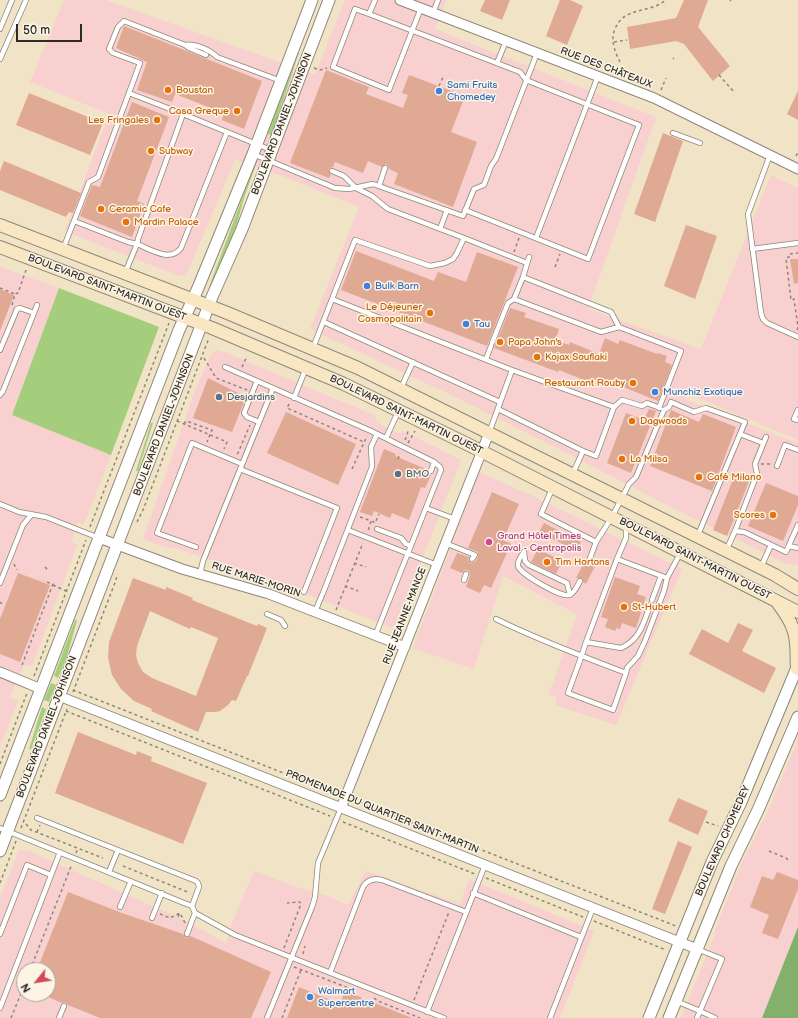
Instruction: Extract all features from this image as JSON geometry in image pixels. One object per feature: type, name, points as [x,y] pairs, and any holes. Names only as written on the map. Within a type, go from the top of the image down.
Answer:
[{"type":"main road","name":"BOULEVARD SAINT-MARTIN OUEST","points":[[0,225],[209,306],[313,349],[400,388],[698,537],[725,552],[775,575],[798,589]]},
{"type":"main road","name":"BOULEVARD SAINT-MARTIN OUEST","points":[[0,247],[202,325],[306,368],[399,410],[798,612]]},
{"type":"main road","points":[[775,575],[798,577]]},
{"type":"main road","points":[[777,601],[794,633],[797,667]]},
{"type":"street","name":"BOULEVARD DANIEL-JOHNSON","points":[[0,795],[184,318],[193,300],[255,149],[312,0]]},
{"type":"street","name":"BOULEVARD DANIEL-JOHNSON","points":[[0,851],[4,830],[59,696],[209,306],[242,229],[329,0]]},
{"type":"street","name":"RUE DES CHÂTEAUX","points":[[400,0],[662,102],[798,169]]},
{"type":"street","name":"RUE JEANNE-MANCE","points":[[341,808],[489,433]]},
{"type":"street","name":"RUE MARIE-MORIN","points":[[99,538],[175,566],[261,592],[405,647]]},
{"type":"street","name":"BOULEVARD CHOMEDEY","points":[[649,1018],[715,855],[748,786],[797,667]]},
{"type":"street","points":[[0,672],[41,689]]},
{"type":"street","name":"PROMENADE DU QUARTIER SAINT-MARTIN","points":[[59,696],[697,949]]},
{"type":"street","name":"BOULEVARD CHOMEDEY","points":[[669,1018],[731,866],[764,798],[798,717]]},
{"type":"lane","points":[[0,30],[12,0]]},
{"type":"lane","points":[[0,59],[26,0]]},
{"type":"lane","points":[[369,14],[375,0]]},
{"type":"lane","points":[[433,13],[438,0]]},
{"type":"lane","points":[[421,8],[412,31],[389,90],[333,67],[355,9],[369,14],[412,31],[497,64],[520,72],[526,80],[639,125],[588,259],[465,210]]},
{"type":"lane","points":[[62,249],[89,182],[98,177],[140,63],[113,53],[109,50],[118,27],[124,21],[185,44],[191,44],[212,52],[217,57],[281,81]]},
{"type":"lane","points":[[497,64],[506,41]]},
{"type":"lane","points":[[185,44],[189,48],[206,55]]},
{"type":"lane","points":[[129,93],[226,132],[255,149],[335,188],[349,189],[368,185],[379,186],[463,216],[474,190],[484,185],[491,166],[496,159],[537,53]]},
{"type":"lane","points":[[536,238],[598,76]]},
{"type":"lane","points":[[125,273],[137,244],[183,114]]},
{"type":"lane","points":[[74,221],[166,255],[174,254],[179,251],[183,244],[226,132]]},
{"type":"lane","points":[[673,133],[700,143]]},
{"type":"lane","points":[[255,149],[270,155]]},
{"type":"lane","points":[[770,155],[748,212],[752,249],[763,319],[767,323],[798,337]]},
{"type":"lane","points":[[379,186],[385,168]]},
{"type":"lane","points":[[332,171],[344,176],[356,188],[372,196],[388,209],[527,263]]},
{"type":"lane","points":[[440,229],[447,210]]},
{"type":"lane","points":[[313,349],[355,240],[430,266],[445,263],[453,259],[464,238]]},
{"type":"lane","points":[[752,249],[798,243]]},
{"type":"lane","points":[[486,359],[508,303],[514,299],[529,258]]},
{"type":"lane","points":[[523,277],[611,312],[619,327]]},
{"type":"lane","points":[[514,299],[601,332],[619,327],[681,351],[659,408]]},
{"type":"lane","points":[[332,300],[512,370],[614,407]]},
{"type":"lane","points":[[0,395],[3,391],[37,305]]},
{"type":"lane","points":[[0,350],[17,309],[20,308],[34,313]]},
{"type":"lane","points":[[324,322],[500,402]]},
{"type":"lane","points":[[400,388],[412,362]]},
{"type":"lane","points":[[225,368],[386,438],[434,462],[440,467],[441,470],[375,636]]},
{"type":"lane","points":[[294,398],[306,368]]},
{"type":"lane","points":[[489,433],[512,370]]},
{"type":"lane","points":[[257,381],[244,413],[247,417],[259,422]]},
{"type":"lane","points":[[200,574],[203,561],[273,388]]},
{"type":"lane","points":[[498,409],[596,456],[614,407],[622,400],[642,406],[647,403],[664,410]]},
{"type":"lane","points":[[589,561],[596,542],[612,517],[629,484],[636,477],[664,410],[671,402],[694,412],[706,408],[745,422],[698,537]]},
{"type":"lane","points":[[386,438],[399,410]]},
{"type":"lane","points":[[798,410],[794,419],[798,420]]},
{"type":"lane","points":[[315,612],[372,467],[371,447],[377,434]]},
{"type":"lane","points":[[740,434],[763,444]]},
{"type":"lane","points":[[725,552],[757,474],[755,464],[766,438]]},
{"type":"lane","points":[[196,547],[158,533],[192,443],[231,454],[242,464]]},
{"type":"lane","points":[[777,466],[784,445],[798,450]]},
{"type":"lane","points":[[572,474],[583,451]]},
{"type":"lane","points":[[431,471],[434,462]]},
{"type":"lane","points":[[240,469],[337,508],[304,592]]},
{"type":"lane","points":[[553,487],[541,514],[596,542]]},
{"type":"lane","points":[[0,504],[19,512],[46,517],[99,538]]},
{"type":"lane","points":[[426,508],[455,519]]},
{"type":"lane","points":[[0,583],[23,525],[32,514]]},
{"type":"lane","points":[[626,524],[626,538],[568,693],[613,710],[627,668],[638,656],[646,641],[664,591],[667,578],[681,552]]},
{"type":"lane","points":[[735,530],[744,532],[786,552],[798,526]]},
{"type":"lane","points":[[377,529],[401,538],[406,544],[411,546]]},
{"type":"lane","points":[[348,530],[437,565]]},
{"type":"lane","points":[[445,543],[475,555],[472,559]]},
{"type":"lane","points":[[761,568],[771,544]]},
{"type":"lane","points":[[789,546],[798,548]]},
{"type":"lane","points":[[570,595],[568,584],[529,565],[525,561],[524,552],[518,563],[520,570],[542,585],[562,595],[568,596],[570,595],[573,593],[580,580]]},
{"type":"lane","points":[[617,559],[667,578]]},
{"type":"lane","points":[[464,580],[466,574]]},
{"type":"lane","points":[[586,642],[623,647],[640,633],[661,576]]},
{"type":"lane","points":[[267,614],[281,620],[285,626]]},
{"type":"lane","points":[[496,619],[534,637],[626,673]]},
{"type":"lane","points":[[267,1018],[314,901],[318,863],[341,808]]},
{"type":"lane","points":[[37,818],[198,883],[199,887],[192,906]]},
{"type":"lane","points":[[4,830],[192,906],[195,913],[228,932],[444,1018]]},
{"type":"lane","points":[[109,872],[118,850]]},
{"type":"lane","points":[[0,1008],[60,852]]},
{"type":"lane","points":[[0,934],[27,865],[52,875]]},
{"type":"lane","points":[[427,1012],[485,865]]},
{"type":"lane","points":[[330,973],[363,888],[366,883],[371,880],[382,880],[466,912]]},
{"type":"lane","points":[[120,907],[131,881]]},
{"type":"lane","points":[[152,918],[162,893]]},
{"type":"lane","points":[[473,893],[581,936]]},
{"type":"lane","points":[[550,1018],[593,908]]},
{"type":"lane","points":[[187,934],[195,913]]},
{"type":"lane","points":[[697,949],[722,959],[697,1018]]},
{"type":"lane","points":[[676,1001],[715,1018]]},
{"type":"lane","points":[[59,1018],[64,1006]]},
{"type":"path","points":[[620,62],[615,49],[613,33],[620,19],[632,13],[656,6],[666,0]]},
{"type":"path","points":[[614,42],[627,40]]},
{"type":"path","points":[[315,68],[320,70]]},
{"type":"path","points":[[440,86],[444,75]]},
{"type":"path","points":[[719,76],[734,92]]},
{"type":"path","points":[[661,90],[666,78]]},
{"type":"path","points":[[796,156],[798,152]]},
{"type":"path","points":[[512,257],[521,232]]},
{"type":"path","points":[[555,267],[562,249]]},
{"type":"path","points":[[791,300],[786,258],[789,257],[789,254],[798,253]]},
{"type":"path","points":[[10,309],[15,294],[18,293],[26,270]]},
{"type":"path","points":[[0,288],[15,294]]},
{"type":"path","points":[[787,299],[794,299],[798,327]]},
{"type":"path","points":[[96,514],[163,341]]},
{"type":"path","name":"BOULEVARD DANIEL-JOHNSON","points":[[135,526],[143,510],[202,356]]},
{"type":"path","points":[[241,370],[247,356]]},
{"type":"path","points":[[204,358],[216,378],[253,393]]},
{"type":"path","points":[[288,408],[364,442],[352,469]]},
{"type":"path","points":[[324,424],[326,420]]},
{"type":"path","points":[[177,421],[227,442],[224,449],[231,454],[238,453],[250,424]]},
{"type":"path","points":[[184,424],[186,421],[212,430],[207,442]]},
{"type":"path","points":[[413,434],[409,430],[404,441],[405,443],[408,444],[415,431]]},
{"type":"path","points":[[398,459],[401,451]]},
{"type":"path","points":[[755,464],[772,464],[777,466]]},
{"type":"path","points":[[358,516],[375,523],[379,514]]},
{"type":"path","points":[[368,531],[371,521]]},
{"type":"path","points":[[336,610],[361,545],[364,542]]},
{"type":"path","points":[[35,672],[80,556]]},
{"type":"path","points":[[354,563],[366,567]]},
{"type":"path","points":[[15,565],[17,570]]},
{"type":"path","points":[[45,567],[49,571]]},
{"type":"path","name":"BOULEVARD DANIEL-JOHNSON","points":[[76,685],[116,580],[118,571]]},
{"type":"path","points":[[44,581],[66,591]]},
{"type":"path","points":[[22,665],[53,586]]},
{"type":"path","points":[[345,586],[358,591]]},
{"type":"path","name":"PROMENADE DU QUARTIER SAINT-MARTIN","points":[[78,691],[329,791],[334,795]]},
{"type":"path","points":[[0,764],[25,698]]},
{"type":"path","points":[[70,712],[331,817]]},
{"type":"path","name":"BOULEVARD DANIEL-JOHNSON","points":[[64,716],[24,823],[31,830],[103,858]]},
{"type":"path","name":"PROMENADE DU QUARTIER SAINT-MARTIN","points":[[353,800],[587,891],[662,922],[673,924]]},
{"type":"path","points":[[706,822],[718,826]]},
{"type":"path","points":[[347,823],[477,875]]},
{"type":"path","points":[[769,851],[786,858],[789,862]]},
{"type":"path","points":[[0,882],[11,854]]},
{"type":"path","points":[[33,962],[71,866]]},
{"type":"path","points":[[123,866],[188,891]]},
{"type":"path","points":[[484,878],[577,916],[583,917]]},
{"type":"path","points":[[586,895],[587,891]]},
{"type":"path","points":[[282,954],[301,904],[300,902],[287,903]]},
{"type":"path","points":[[577,916],[579,911]]},
{"type":"path","points":[[414,999],[449,912]]},
{"type":"path","points":[[168,917],[170,918],[180,913]]},
{"type":"path","points":[[178,917],[180,913]]},
{"type":"path","points":[[180,913],[184,923],[186,924]]},
{"type":"path","points":[[593,921],[653,944],[661,949]]},
{"type":"path","points":[[304,954],[305,946]]},
{"type":"path","points":[[298,968],[355,991]]},
{"type":"path","points":[[282,1018],[301,970]]},
{"type":"path","points":[[372,997],[378,1001],[420,1018]]},
{"type":"path","points":[[11,1018],[18,1002]]},
{"type":"shaded area","points":[[64,0],[106,0],[315,75],[345,0],[446,0],[435,29],[656,117],[588,309],[701,349],[771,175],[798,188],[798,440],[687,393],[692,375],[684,399],[798,443],[798,565],[787,564],[449,394],[310,329],[359,207],[264,169],[235,160],[186,276],[177,275],[65,231],[109,114],[30,82]]},
{"type":"shaded area","points":[[0,267],[59,288],[12,415],[111,455],[84,524],[77,523],[71,541],[77,545],[32,666],[24,665],[10,697],[18,701],[0,746]]},
{"type":"shaded area","points":[[216,350],[227,353],[376,416],[376,422],[399,434],[402,431],[461,460],[396,625],[390,627],[286,586],[175,548],[167,548],[143,539],[196,388],[211,355]]},
{"type":"shaded area","points":[[479,472],[533,496],[682,569],[616,725],[555,705],[557,697],[549,695],[577,614],[503,576],[474,669],[413,648]]},
{"type":"shaded area","points":[[798,739],[798,928],[764,1018],[681,1018],[741,865],[770,807]]},
{"type":"shaded area","points":[[19,850],[29,851],[190,923],[226,943],[232,923],[254,871],[299,888],[330,897],[348,905],[366,871],[460,904],[469,879],[594,931],[560,1018],[0,1018],[0,897]]},
{"type":"green space","points":[[298,51],[299,52],[272,135],[266,133]]},
{"type":"green space","points":[[255,164],[235,231],[209,287]]},
{"type":"green space","points":[[59,288],[159,327],[111,455],[12,415]]},
{"type":"green space","points":[[151,423],[153,423],[138,471],[136,471]]},
{"type":"green space","points":[[75,620],[77,620],[67,657],[58,678],[54,676]]},
{"type":"green space","points":[[51,683],[56,685],[49,702],[44,700]]},
{"type":"green space","points":[[42,707],[46,709],[31,749],[29,749]]},
{"type":"green space","points":[[798,927],[798,1018],[762,1018]]},
{"type":"building","points":[[485,0],[510,0],[502,20],[480,11]]},
{"type":"building","points":[[560,0],[570,0],[583,6],[567,45],[546,36]]},
{"type":"building","points":[[684,0],[708,0],[698,27],[730,66],[713,81],[684,44],[676,41],[630,49],[627,27],[676,18]]},
{"type":"building","points":[[124,26],[262,81],[244,129],[222,120],[224,113],[175,94],[172,102],[137,90],[147,62],[116,48]]},
{"type":"building","points":[[326,70],[369,87],[366,94],[403,108],[408,95],[402,93],[409,75],[465,96],[451,132],[477,142],[453,207],[394,184],[398,173],[389,169],[386,164],[382,167],[368,161],[363,173],[335,162],[333,167],[328,170],[331,174],[329,178],[290,163]]},
{"type":"building","points":[[798,91],[798,120],[787,114]]},
{"type":"building","points":[[29,93],[103,123],[90,155],[16,125]]},
{"type":"building","points":[[132,102],[169,117],[137,201],[144,204],[132,237],[80,216],[92,185],[100,187]]},
{"type":"building","points":[[663,133],[683,141],[655,222],[634,214]]},
{"type":"building","points":[[4,161],[81,193],[73,213],[69,212],[66,217],[0,190],[0,171]]},
{"type":"building","points":[[686,225],[717,236],[695,299],[664,286]]},
{"type":"building","points":[[356,251],[434,281],[438,272],[466,282],[477,252],[518,267],[487,346],[341,290]]},
{"type":"building","points":[[790,259],[798,259],[798,283],[794,284]]},
{"type":"building","points":[[0,289],[14,295],[0,331]]},
{"type":"building","points":[[510,308],[526,313],[524,317],[559,329],[555,340],[569,345],[570,342],[599,354],[605,338],[618,344],[620,340],[657,354],[667,356],[665,362],[672,365],[658,401],[611,382],[609,385],[591,378],[589,382],[494,348]]},
{"type":"building","points":[[208,378],[246,397],[232,432],[193,418]]},
{"type":"building","points":[[649,409],[656,411],[631,473],[607,463],[626,413],[644,420]]},
{"type":"building","points":[[671,410],[699,422],[703,414],[736,427],[712,491],[650,466]]},
{"type":"building","points":[[286,412],[356,444],[338,485],[267,453]]},
{"type":"building","points":[[384,449],[396,454],[395,456],[428,470],[428,473],[431,475],[425,488],[421,487],[409,520],[392,513],[390,518],[374,511],[372,516],[360,512]]},
{"type":"building","points":[[735,474],[750,479],[727,536],[713,530]]},
{"type":"building","name":"Scores","points":[[766,483],[798,496],[798,505],[783,541],[748,526]]},
{"type":"building","name":"Grand Hôtel Times Laval - Centropolis","points":[[492,492],[519,504],[503,540],[511,544],[491,588],[484,585],[480,593],[466,587],[470,576],[469,571],[465,570],[462,573],[450,568],[457,553],[469,557],[468,560],[471,563],[475,562],[478,557],[478,552],[468,548]]},
{"type":"building","points":[[544,523],[581,542],[576,551],[539,532]]},
{"type":"building","name":"Tim Hortons","points":[[538,549],[562,561],[556,574],[531,562]]},
{"type":"building","points":[[586,559],[585,562],[587,564],[596,564],[586,584],[583,582],[583,579],[576,578]]},
{"type":"building","points":[[18,573],[50,585],[20,662],[0,654],[0,619]]},
{"type":"building","name":"St-Hubert","points":[[615,577],[640,586],[637,594],[646,597],[636,628],[622,623],[620,629],[616,628],[615,631],[605,627],[608,619],[601,617]]},
{"type":"building","points":[[133,578],[166,590],[166,587],[193,598],[192,600],[257,626],[258,624],[267,628],[248,676],[236,701],[232,700],[220,711],[206,712],[198,732],[151,711],[152,709],[134,701],[121,689],[112,675],[108,658],[109,642]],"holes":[[[150,611],[190,629],[191,627],[218,638],[196,696],[152,678],[143,672],[138,663],[136,655],[137,646]]]},
{"type":"building","points":[[738,623],[753,630],[742,651],[776,668],[764,693],[689,654],[702,629],[728,643]]},
{"type":"building","points":[[78,732],[136,755],[137,751],[152,757],[151,761],[207,783],[183,844],[55,793]]},
{"type":"building","points":[[678,798],[708,811],[698,835],[668,821]]},
{"type":"building","points":[[678,841],[692,847],[665,914],[652,909]]},
{"type":"building","points":[[777,872],[798,880],[798,889],[778,939],[762,933],[769,915],[750,907],[762,876],[773,880]]},
{"type":"building","points":[[68,892],[122,913],[183,934],[186,938],[190,936],[271,972],[251,1018],[100,1018],[68,1005],[65,1002],[62,1003],[56,1000],[56,962],[40,962]]},
{"type":"building","name":"Walmart Supercentre","points":[[299,987],[340,1004],[345,991],[412,1018],[287,1018]]},
{"type":"place","name":"Boustan","points":[[168,90]]},
{"type":"place","name":"Sami Fruits Chomedey","points":[[439,91]]},
{"type":"place","name":"Casa Greque","points":[[237,111]]},
{"type":"place","name":"Les Fringales","points":[[157,120]]},
{"type":"place","name":"Subway","points":[[151,151]]},
{"type":"place","name":"Ceramic Cafe","points":[[101,209]]},
{"type":"place","name":"Mardin Palace","points":[[126,222]]},
{"type":"place","name":"Bulk Barn","points":[[367,286]]},
{"type":"place","name":"Le Déjeuner Cosmopolitain","points":[[430,313]]},
{"type":"place","name":"Tau","points":[[466,324]]},
{"type":"place","name":"Papa John's","points":[[500,342]]},
{"type":"place","name":"Kojax Souflaki","points":[[537,357]]},
{"type":"place","name":"Restaurant Rouby","points":[[633,383]]},
{"type":"place","name":"Munchiz Exotique","points":[[655,392]]},
{"type":"place","name":"Desjardins","points":[[219,397]]},
{"type":"place","name":"Dagwoods","points":[[632,421]]},
{"type":"place","name":"La Milsa","points":[[622,459]]},
{"type":"place","name":"BMO","points":[[398,474]]},
{"type":"place","name":"Café Milano","points":[[699,477]]},
{"type":"place","name":"Scores","points":[[773,515]]},
{"type":"place","name":"Grand Hôtel Times Laval - Centropolis","points":[[489,542]]},
{"type":"place","name":"Tim Hortons","points":[[547,562]]},
{"type":"place","name":"St-Hubert","points":[[624,607]]},
{"type":"place","name":"Walmart Supercentre","points":[[310,997]]}]
